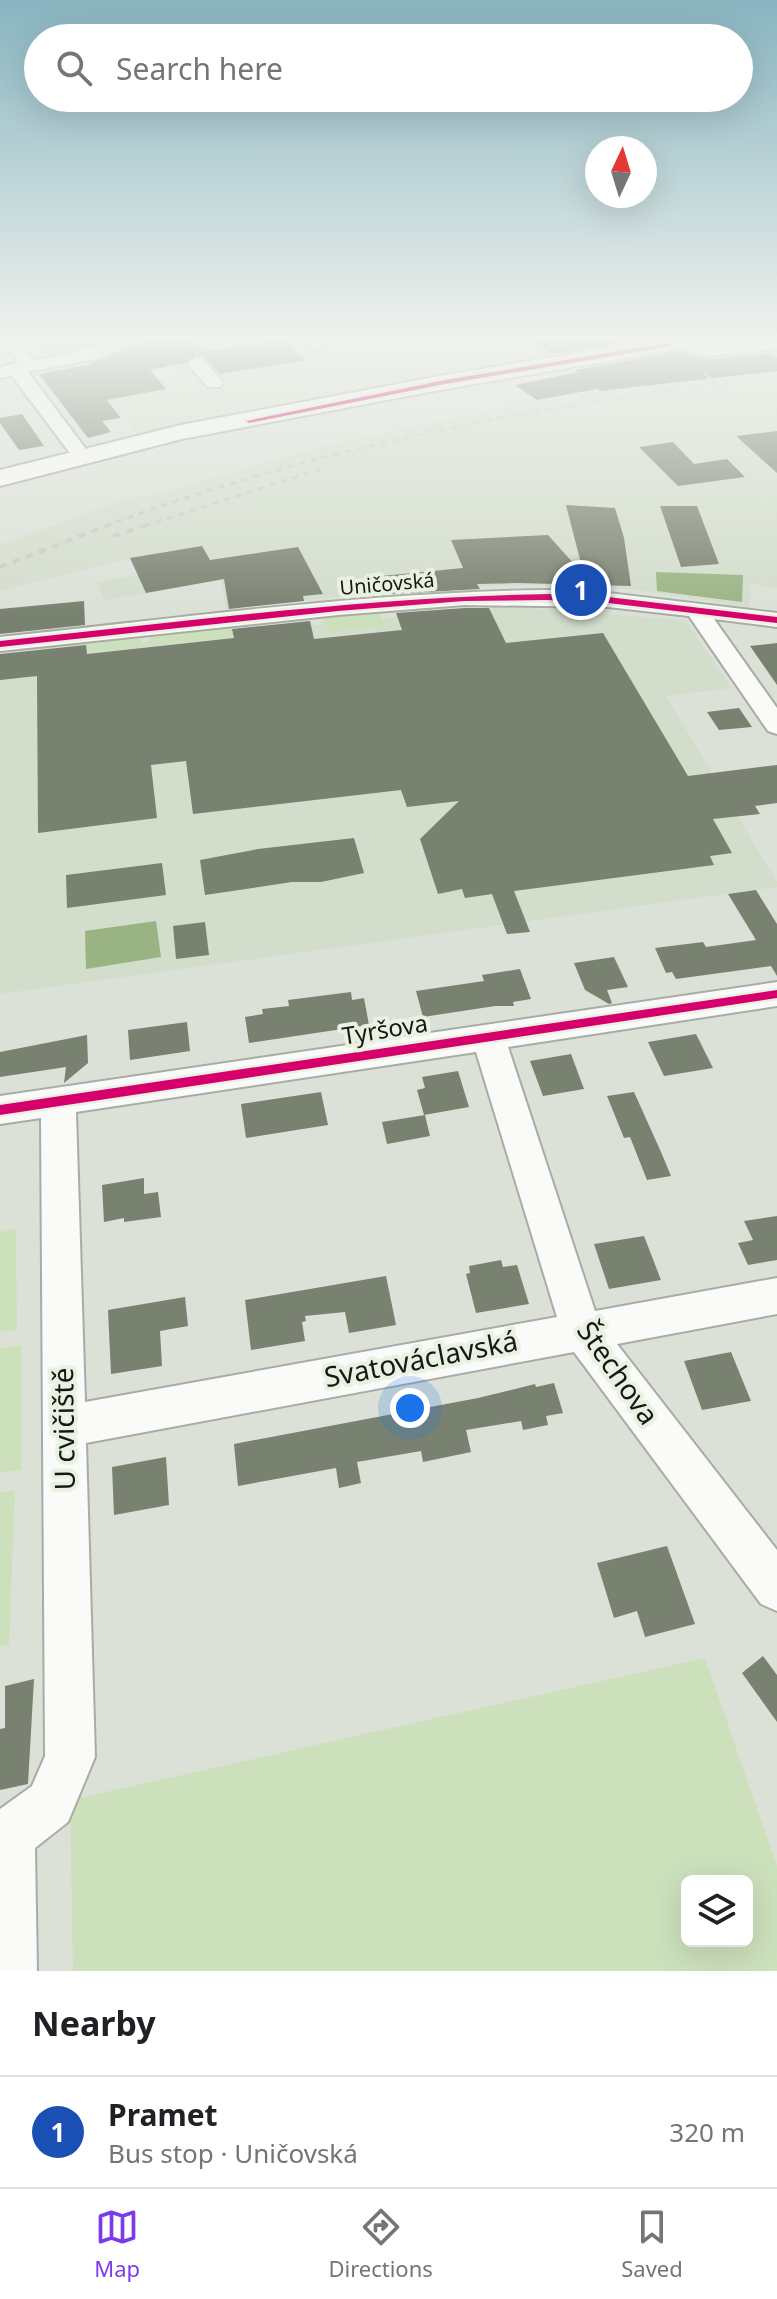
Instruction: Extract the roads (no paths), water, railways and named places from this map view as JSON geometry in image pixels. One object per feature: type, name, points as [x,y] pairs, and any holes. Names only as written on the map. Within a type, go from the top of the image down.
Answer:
[{"type":"main road","points":[[0,478],[200,429]]},
{"type":"main road","points":[[0,489],[220,429]]},
{"type":"street","points":[[61,429],[76,448]]},
{"type":"street","name":"Uničovská","points":[[0,644],[464,598],[548,597],[777,620]]},
{"type":"street","points":[[696,610],[777,726]]},
{"type":"street","name":"Tyršova","points":[[0,1110],[777,994]]},
{"type":"street","name":"Štechova","points":[[488,1037],[581,1329],[777,1588]]},
{"type":"street","name":"U cvičiště","points":[[4,1836],[50,1804],[70,1757],[58,1101]]},
{"type":"street","name":"Svatováclavská","points":[[65,1426],[581,1329],[777,1296]]},
{"type":"street","points":[[4,1836],[9,1971]]},
{"type":"railway","points":[[105,526],[270,472],[447,429]]},
{"type":"railway","points":[[144,526],[327,467]]},
{"type":"railway","points":[[0,567],[111,524]]},
{"type":"railway","points":[[113,536],[150,524]]},
{"type":"place","name":"Pramet","points":[[581,590]]}]
